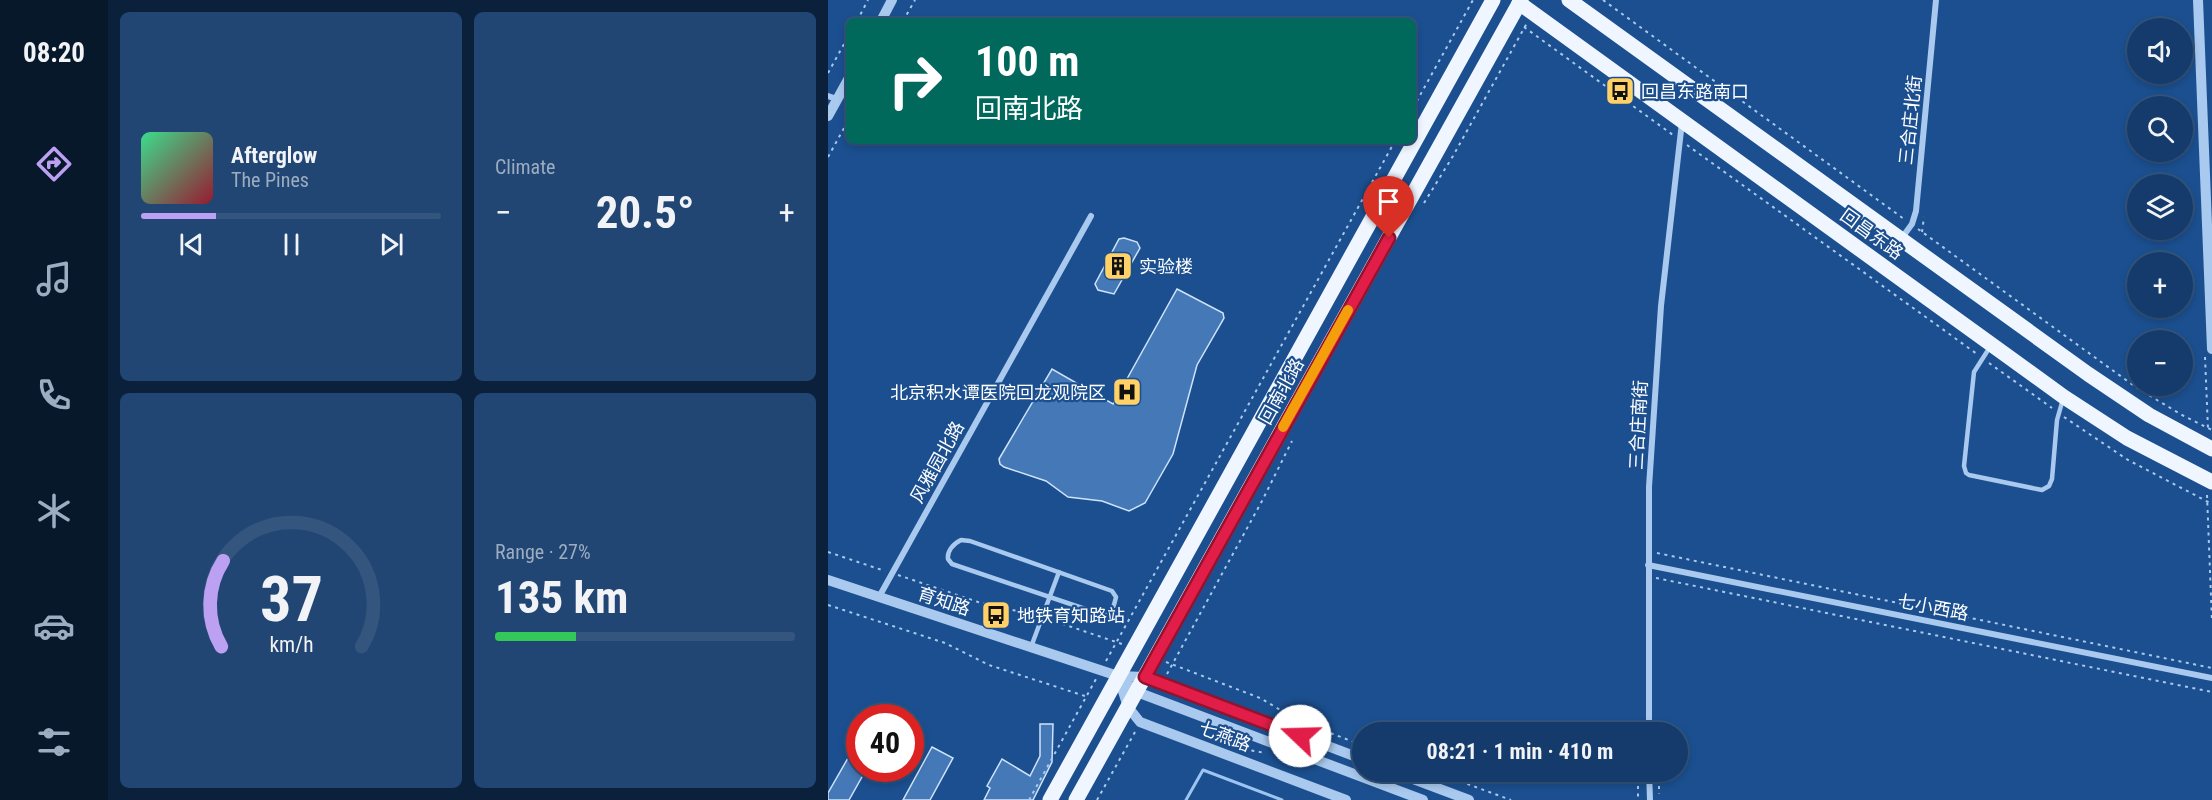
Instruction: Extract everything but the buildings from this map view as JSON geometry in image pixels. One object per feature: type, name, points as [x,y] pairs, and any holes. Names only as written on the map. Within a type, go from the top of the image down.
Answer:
[{"type":"main road","name":"回南北路","points":[[1416,137],[1492,0]]},
{"type":"main road","name":"回昌东路","points":[[1569,0],[2116,394],[2149,415],[2212,449]]},
{"type":"main road","name":"回南北路","points":[[1076,800],[1518,1]]},
{"type":"main road","name":"回昌东路","points":[[1518,1],[2064,397],[2127,438],[2212,482]]},
{"type":"main road","name":"回南北路","points":[[1050,800],[1412,144]]},
{"type":"street","points":[[882,18],[892,0]]},
{"type":"street","name":"三合庄北街","points":[[1901,239],[1912,224],[1916,211],[1936,0]]},
{"type":"street","points":[[2198,0],[2212,349]]},
{"type":"street","points":[[828,116],[833,98],[846,82]]},
{"type":"street","name":"三合庄南街","points":[[1649,722],[1648,565],[1653,402],[1661,306],[1682,121]]},
{"type":"street","name":"风雅园北路","points":[[879,597],[1091,216]]},
{"type":"street","name":"七小西路","points":[[1648,565],[2212,678]]},
{"type":"street","name":"育知路","points":[[828,580],[1118,676]]},
{"type":"street","points":[[1118,676],[1145,677],[1352,755]]},
{"type":"street","points":[[1118,676],[1137,692],[1423,800]]},
{"type":"street","points":[[1118,676],[1128,707]]},
{"type":"street","name":"七燕路","points":[[1128,707],[1140,722],[1347,800]]},
{"type":"street","points":[[1421,782],[1469,800]]},
{"type":"street","points":[[1650,782],[1650,800]]},
{"type":"lane","points":[[1991,345],[1974,372],[1964,466],[1969,476],[2046,489],[2052,479],[2059,413],[2064,397]]},
{"type":"lane","points":[[967,540],[1060,572],[1116,594],[1111,611],[1103,615],[955,565],[948,560],[948,553],[957,542],[967,540]]},
{"type":"lane","points":[[1033,648],[1060,572]]},
{"type":"path","points":[[859,18],[868,0]]},
{"type":"path","points":[[905,18],[915,0]]},
{"type":"path","points":[[1416,103],[1473,0]]},
{"type":"path","points":[[1603,0],[2137,388],[2167,407],[2212,430]]},
{"type":"path","points":[[1540,39],[2059,413],[2128,460],[2212,504]]},
{"type":"path","points":[[1424,203],[1518,40]]},
{"type":"path","points":[[828,74],[846,41]]},
{"type":"path","points":[[828,157],[846,124]]},
{"type":"path","points":[[1119,637],[1393,144]]},
{"type":"path","points":[[1174,660],[1262,501],[1296,434]]},
{"type":"path","points":[[2208,520],[2212,622]]},
{"type":"path","points":[[828,552],[861,563]]},
{"type":"path","points":[[1669,555],[2212,668]]},
{"type":"path","points":[[913,580],[978,602],[1043,618],[1104,637]]},
{"type":"path","points":[[1668,580],[2212,692]]},
{"type":"path","points":[[828,605],[945,643],[989,665],[1074,693]]},
{"type":"path","points":[[1186,670],[1260,698],[1301,722],[1352,741]]},
{"type":"path","points":[[1032,800],[1080,708]]},
{"type":"path","points":[[1097,800],[1132,737]]},
{"type":"path","points":[[1236,747],[1269,754]]},
{"type":"path","points":[[1462,782],[1510,800]]},
{"type":"path","points":[[1638,782],[1638,800]]},
{"type":"path","points":[[1659,782],[1659,800]]},
{"type":"waterway","points":[[1186,800],[1203,770],[1282,800]]},
{"type":"slow traffic","points":[[1283,427],[1348,310]]},
{"type":"place","name":"回昌东路南口","points":[[1620,91]]},
{"type":"place","name":"实验楼","points":[[1118,266]]},
{"type":"place","name":"北京积水谭医院回龙观院区","points":[[1127,392]]},
{"type":"place","name":"地铁育知路站","points":[[996,615]]},
{"type":"route","points":[[1300,736],[1145,677],[1389,238]]}]
